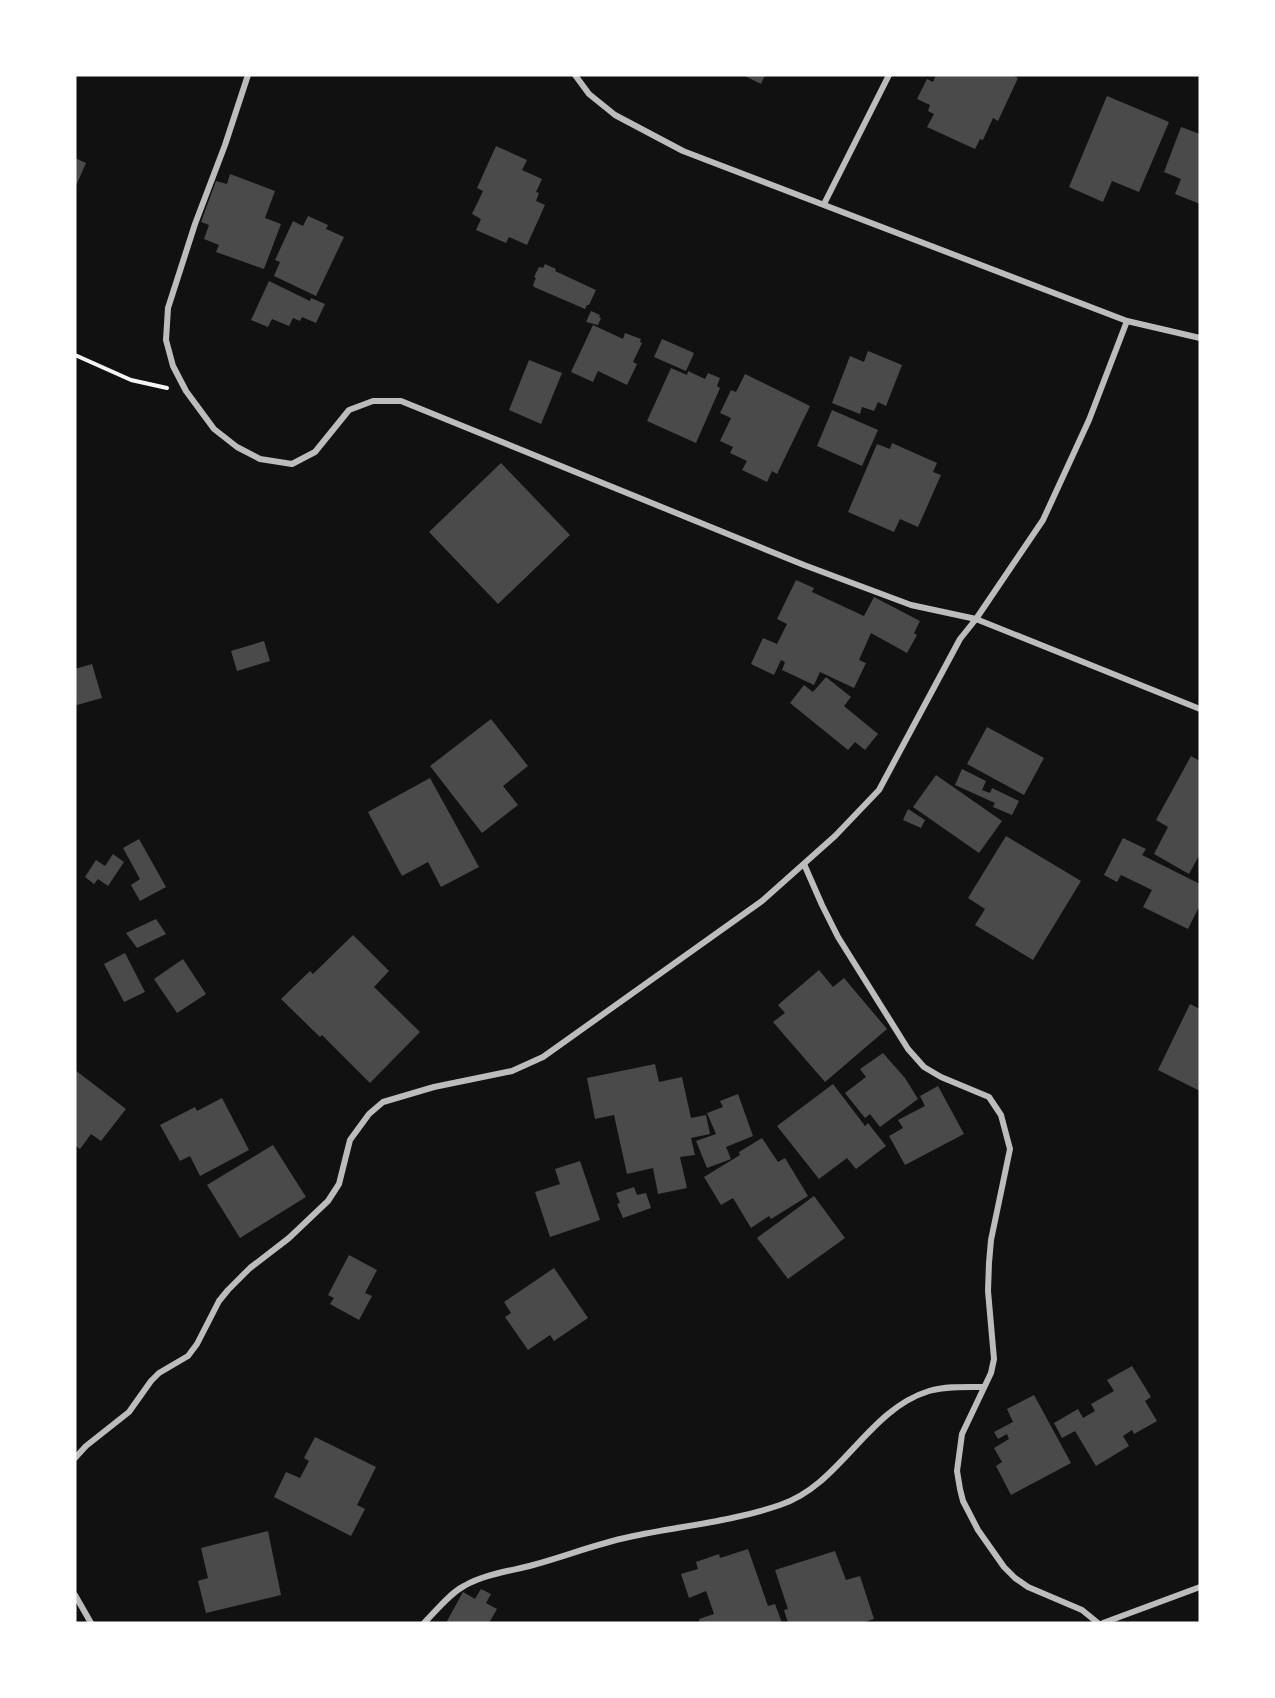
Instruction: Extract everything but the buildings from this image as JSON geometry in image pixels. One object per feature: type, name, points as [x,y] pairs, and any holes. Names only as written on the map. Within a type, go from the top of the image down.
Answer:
[{"type":"street","points":[[248,75],[168,308],[166,340],[173,366],[186,391],[214,429],[237,447],[260,459],[292,464],[315,452],[349,410],[373,400],[401,401],[564,469],[910,605],[976,619],[1200,709]]},
{"type":"street","points":[[575,75],[589,94],[615,115],[683,151],[1128,321],[1200,338]]},
{"type":"street","points":[[824,204],[889,75]]},
{"type":"street","points":[[75,1458],[86,1446],[129,1412],[151,1381],[188,1356],[197,1344],[219,1300],[228,1290],[250,1268],[289,1238],[328,1201],[339,1184],[345,1168],[347,1150],[354,1135],[369,1114],[383,1102],[434,1087],[512,1071],[543,1057],[762,901],[864,807],[879,790],[960,639],[1043,520],[1089,420],[1128,321]]},
{"type":"street","points":[[804,864],[838,937],[908,1049],[924,1067],[941,1077],[989,1097],[1001,1115],[1010,1149],[991,1240],[989,1263],[988,1291],[994,1359],[991,1373],[967,1422],[960,1444],[957,1471],[963,1501],[989,1547],[1004,1568],[1028,1587],[1082,1610],[1098,1623]]},
{"type":"street","points":[[424,1623],[463,1586],[489,1576],[568,1555],[594,1545],[720,1522],[794,1500],[823,1479],[881,1422],[914,1397],[931,1390],[983,1387]]},
{"type":"street","points":[[1103,1623],[1200,1587]]},
{"type":"street","points":[[75,1595],[91,1623]]},
{"type":"path","points":[[75,355],[131,380],[186,391]]}]
